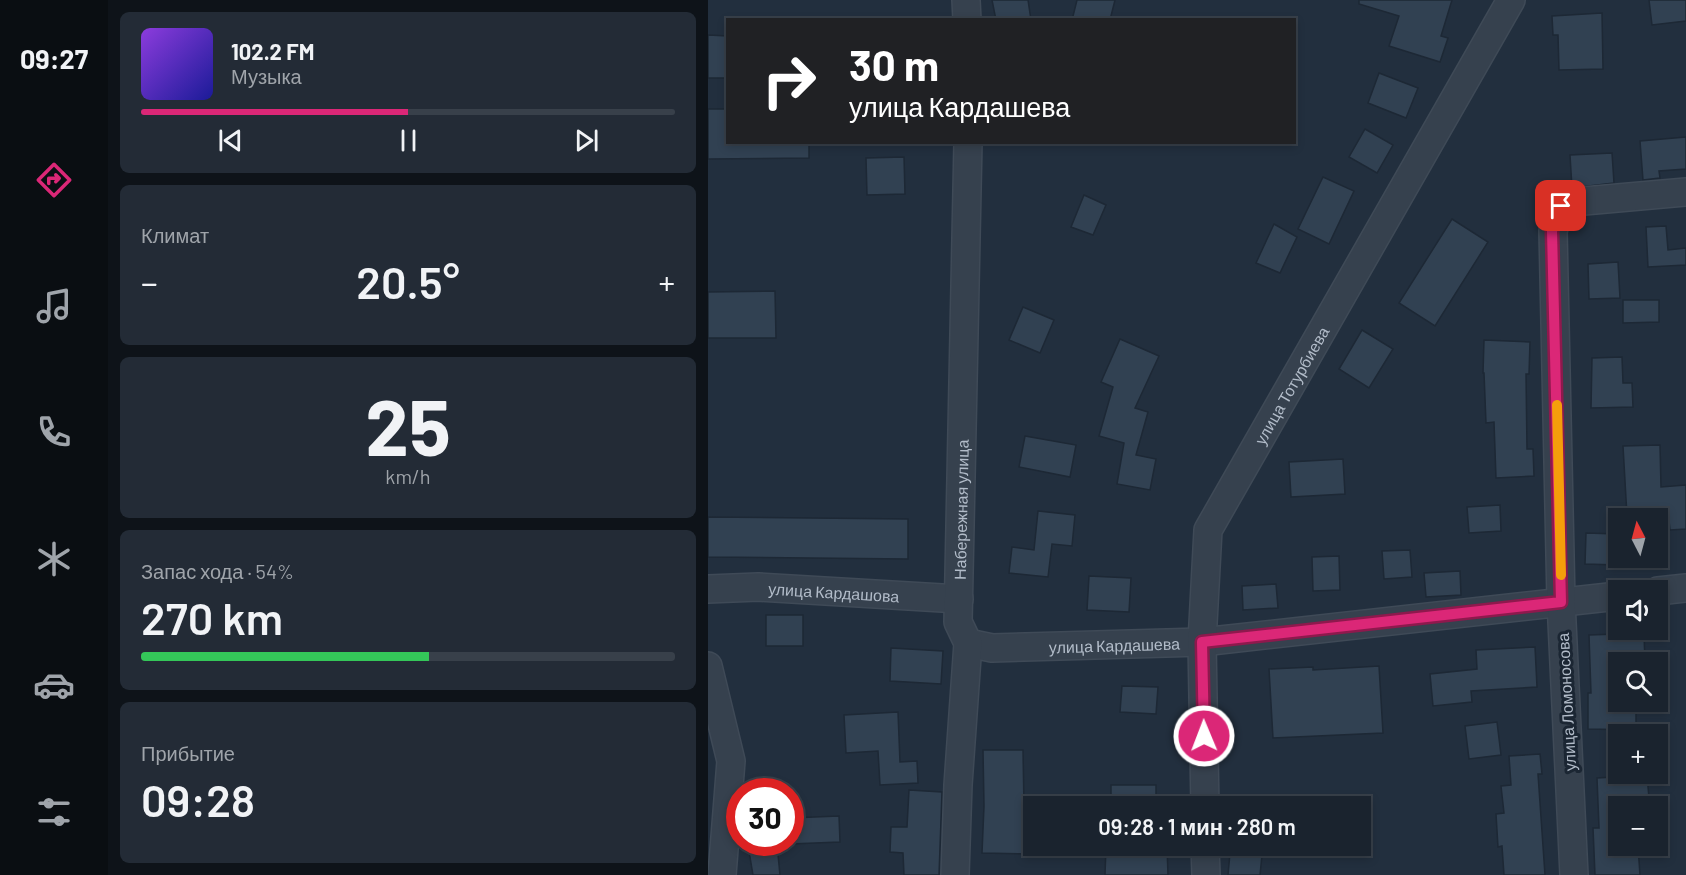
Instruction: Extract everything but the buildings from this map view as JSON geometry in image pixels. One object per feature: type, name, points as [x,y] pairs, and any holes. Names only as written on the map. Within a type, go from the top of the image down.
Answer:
[{"type":"street","points":[[966,0],[967,18]]},
{"type":"street","name":"улица Тотурбиева","points":[[1205,796],[1202,642],[1208,530],[1511,0]]},
{"type":"street","name":"Набережная улица","points":[[955,875],[958,785],[968,644],[958,622],[968,144]]},
{"type":"street","name":"улица Ломоносова","points":[[1574,875],[1561,602],[1552,231],[1561,206],[1584,201],[1686,192]]},
{"type":"street","name":"улица Кардашова","points":[[708,588],[758,587],[958,599]]},
{"type":"street","points":[[1668,590],[1686,588]]},
{"type":"street","name":"улица Кардашева","points":[[968,644],[992,648],[1202,642],[1608,597]]},
{"type":"street","points":[[708,666],[731,761],[722,875]]},
{"type":"street","points":[[1205,856],[1206,875]]},
{"type":"slow traffic","points":[[1557,405],[1561,575]]},
{"type":"route","points":[[1204,736],[1202,642],[1561,602],[1552,231],[1561,206]]}]
